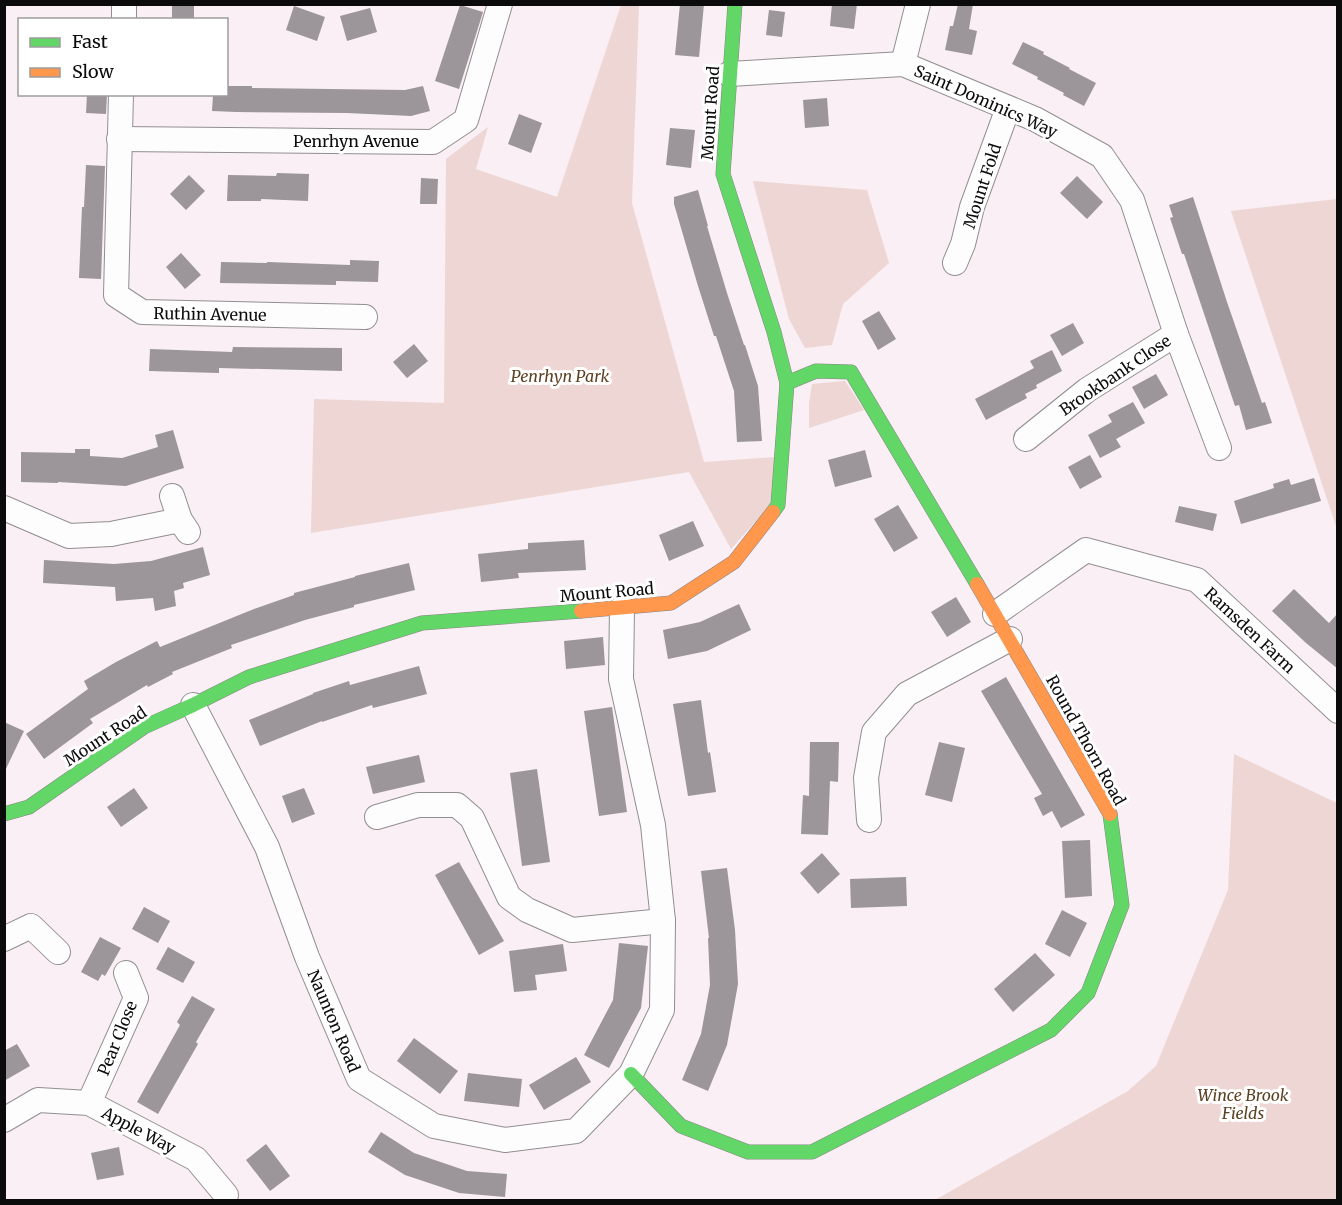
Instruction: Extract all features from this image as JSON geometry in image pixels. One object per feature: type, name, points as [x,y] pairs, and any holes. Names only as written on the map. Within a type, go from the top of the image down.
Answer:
[{"type":"street","name":"Penrhyn Avenue","points":[[119,139],[433,142],[466,120],[500,4]]},
{"type":"street","name":"Mount Road","points":[[4,814],[29,807],[144,727],[249,677],[422,623],[671,603],[734,562],[778,505],[787,383],[774,332],[723,174],[735,4]]},
{"type":"street","points":[[903,64],[918,4]]},
{"type":"street","name":"Saint Dominics Way","points":[[729,74],[903,64],[1035,119],[1102,156],[1132,200],[1176,334],[1219,448]]},
{"type":"street","name":"Ruthin Avenue","points":[[121,96],[116,295],[142,312],[365,316]]},
{"type":"street","name":"Mount Fold","points":[[955,263],[963,244],[972,207],[1008,108]]},
{"type":"street","name":"Brookbank Close","points":[[1026,439],[1087,390],[1176,334]]},
{"type":"street","name":"Round Thorn Road","points":[[631,1074],[681,1126],[748,1152],[812,1152],[1051,1030],[1088,993],[1122,905],[1111,816],[996,614],[851,372],[816,371],[787,383]]},
{"type":"street","points":[[4,508],[69,536],[111,534],[184,527],[172,496]]},
{"type":"street","name":"Ramsden Farm","points":[[996,614],[1086,550],[1197,580],[1338,711]]},
{"type":"street","name":"Naunton Road","points":[[193,705],[267,847],[307,957],[359,1079],[434,1126],[505,1140],[576,1131],[631,1074],[662,1010],[663,921],[653,825],[621,679],[622,608]]},
{"type":"street","points":[[869,820],[866,778],[874,732],[907,694],[1010,639]]},
{"type":"street","points":[[377,817],[418,805],[457,805],[472,818],[509,897],[527,909],[572,930],[663,921]]},
{"type":"street","points":[[4,939],[31,926],[58,952]]},
{"type":"street","name":"Pear Close","points":[[89,1103],[136,998],[126,972]]},
{"type":"street","name":"Apple Way","points":[[4,1120],[38,1100],[89,1103],[196,1159],[226,1195]]},
{"type":"green space","name":"Penrhyn Park","points":[[621,5],[639,5],[632,203],[704,462],[776,457],[773,502],[731,549],[689,472],[311,533],[314,399],[444,403],[446,159],[488,127],[476,169],[557,197]]},
{"type":"green space","points":[[753,181],[867,190],[889,263],[843,304],[832,345],[805,348],[789,319]]},
{"type":"green space","points":[[1338,199],[1337,527],[1231,211]]},
{"type":"green space","points":[[845,381],[864,410],[809,428],[812,384]]},
{"type":"green space","name":"Wince Brook Fields","points":[[1234,754],[1337,803],[1337,1200],[935,1200],[1128,1091],[1156,1066],[1228,890]]},
{"type":"building","points":[[172,4],[194,4],[194,18],[172,18]]},
{"type":"building","points":[[680,4],[704,4],[699,57],[675,55]]},
{"type":"building","points":[[832,4],[857,4],[854,29],[830,26]]},
{"type":"building","points":[[958,4],[973,4],[969,29],[977,31],[972,55],[945,50]]},
{"type":"building","points":[[460,5],[483,12],[459,89],[435,81]]},
{"type":"building","points":[[294,6],[325,17],[317,41],[286,30]]},
{"type":"building","points":[[370,8],[377,32],[347,41],[340,16]]},
{"type":"building","points":[[769,10],[785,12],[782,37],[766,35]]},
{"type":"building","points":[[1023,42],[1096,83],[1084,106],[1037,79],[1038,77],[1012,64]]},
{"type":"building","points":[[228,86],[405,90],[423,86],[430,111],[411,116],[212,111],[213,96],[228,96]]},
{"type":"building","points":[[87,96],[107,96],[106,114],[86,113]]},
{"type":"building","points":[[827,98],[829,126],[805,128],[803,100]]},
{"type":"building","points":[[519,114],[542,123],[531,153],[508,144]]},
{"type":"building","points":[[670,128],[695,130],[691,168],[666,165]]},
{"type":"building","points":[[86,165],[105,166],[101,279],[79,278]]},
{"type":"building","points":[[277,173],[309,174],[308,201],[261,199],[261,201],[227,201],[228,175],[276,176]]},
{"type":"building","points":[[189,175],[205,191],[186,210],[170,194]]},
{"type":"building","points":[[1077,176],[1103,202],[1087,219],[1060,193]]},
{"type":"building","points":[[421,178],[438,179],[437,204],[420,204]]},
{"type":"building","points":[[698,190],[727,293],[758,386],[762,441],[737,442],[734,391],[716,336],[714,336],[674,204],[674,197]]},
{"type":"building","points":[[1193,197],[1262,403],[1265,402],[1272,423],[1246,430],[1239,405],[1235,406],[1170,218],[1173,217],[1169,205]]},
{"type":"building","points":[[181,253],[201,275],[185,289],[166,267]]},
{"type":"building","points":[[350,260],[379,261],[378,282],[336,281],[336,285],[220,283],[221,262],[350,265]]},
{"type":"building","points":[[879,311],[896,339],[878,350],[862,321]]},
{"type":"building","points":[[1073,323],[1084,343],[1062,356],[1050,335]]},
{"type":"building","points":[[414,344],[428,361],[407,378],[393,362]]},
{"type":"building","points":[[233,347],[342,348],[342,371],[219,368],[219,373],[149,371],[150,349],[232,352]]},
{"type":"building","points":[[1052,350],[1062,371],[1036,385],[1037,388],[1025,394],[1027,398],[986,420],[975,399],[1034,368],[1030,361]]},
{"type":"building","points":[[1156,374],[1168,395],[1144,409],[1132,387]]},
{"type":"building","points":[[1133,402],[1145,423],[1116,439],[1121,447],[1100,458],[1088,435],[1112,422],[1108,415]]},
{"type":"building","points":[[173,430],[184,468],[126,486],[21,482],[21,452],[75,453],[75,449],[90,449],[90,456],[122,458],[158,447],[155,435]]},
{"type":"building","points":[[865,450],[872,477],[835,487],[828,460]]},
{"type":"building","points":[[1090,455],[1102,477],[1080,489],[1068,467]]},
{"type":"building","points":[[1314,478],[1321,501],[1241,524],[1234,501],[1274,488],[1273,484],[1289,479],[1291,485]]},
{"type":"building","points":[[898,505],[918,538],[894,552],[874,519]]},
{"type":"building","points":[[1179,506],[1217,514],[1213,531],[1175,522]]},
{"type":"building","points":[[693,521],[704,546],[669,561],[659,535]]},
{"type":"building","points":[[584,540],[586,570],[518,573],[519,578],[481,582],[478,554],[528,549],[528,543]]},
{"type":"building","points":[[203,547],[210,575],[183,583],[184,588],[174,591],[176,606],[155,611],[153,598],[116,601],[115,587],[43,583],[44,560],[114,564],[151,561]]},
{"type":"building","points":[[409,563],[415,590],[354,605],[354,607],[305,620],[231,645],[232,648],[172,672],[173,674],[148,687],[147,685],[90,719],[93,723],[44,759],[26,734],[88,689],[84,681],[157,641],[160,647],[294,595],[294,593]]},
{"type":"building","points":[[1294,589],[1329,623],[1338,613],[1338,669],[1272,611]]},
{"type":"building","points":[[956,597],[971,622],[947,637],[931,612]]},
{"type":"building","points":[[739,604],[751,630],[707,651],[668,659],[663,630],[700,622]]},
{"type":"building","points":[[603,637],[605,665],[566,669],[564,641]]},
{"type":"building","points":[[419,666],[427,694],[373,708],[372,705],[322,721],[260,746],[249,720],[313,693],[349,681],[350,685]]},
{"type":"building","points":[[1006,677],[1085,815],[1061,828],[1052,811],[1043,816],[1034,798],[1042,794],[981,691]]},
{"type":"building","points":[[701,700],[716,792],[688,796],[673,704]]},
{"type":"building","points":[[612,707],[627,812],[599,816],[584,711]]},
{"type":"building","points":[[4,722],[24,731],[4,773]]},
{"type":"building","points":[[810,742],[839,742],[838,782],[830,781],[828,835],[801,834],[803,795],[809,796]]},
{"type":"building","points":[[939,742],[965,748],[952,802],[925,795]]},
{"type":"building","points":[[419,755],[425,782],[373,794],[366,767]]},
{"type":"building","points":[[537,769],[550,862],[522,866],[510,773]]},
{"type":"building","points":[[134,788],[148,808],[121,827],[107,807]]},
{"type":"building","points":[[304,788],[315,814],[292,823],[282,796]]},
{"type":"building","points":[[1090,840],[1092,896],[1065,898],[1062,841]]},
{"type":"building","points":[[822,853],[840,874],[818,894],[800,873]]},
{"type":"building","points":[[459,862],[504,941],[479,955],[435,875]]},
{"type":"building","points":[[727,868],[735,930],[738,984],[727,1045],[708,1091],[682,1080],[701,1034],[710,985],[709,938],[701,871]]},
{"type":"building","points":[[906,877],[907,906],[851,908],[850,879]]},
{"type":"building","points":[[144,907],[170,921],[158,943],[132,929]]},
{"type":"building","points":[[1062,910],[1087,923],[1070,957],[1045,944]]},
{"type":"building","points":[[100,937],[121,948],[105,976],[102,974],[98,981],[81,972]]},
{"type":"building","points":[[619,943],[648,946],[641,1008],[609,1068],[584,1055],[613,1000]]},
{"type":"building","points":[[563,944],[567,971],[535,975],[537,990],[514,992],[509,951]]},
{"type":"building","points":[[168,947],[195,962],[183,983],[156,969]]},
{"type":"building","points":[[1035,953],[1055,975],[1013,1012],[994,989]]},
{"type":"building","points":[[192,996],[215,1009],[158,1114],[137,1102],[180,1025],[177,1022]]},
{"type":"building","points":[[414,1038],[458,1071],[440,1094],[397,1061]]},
{"type":"building","points":[[17,1044],[30,1066],[4,1081],[4,1051]]},
{"type":"building","points":[[576,1057],[591,1082],[544,1110],[529,1085]]},
{"type":"building","points":[[468,1073],[522,1079],[519,1107],[464,1101]]},
{"type":"building","points":[[381,1132],[414,1153],[467,1171],[507,1174],[505,1197],[459,1193],[405,1175],[368,1152]]},
{"type":"building","points":[[266,1144],[290,1176],[270,1191],[246,1160]]},
{"type":"building","points":[[119,1147],[124,1175],[97,1180],[91,1153]]},
{"type":"traffic: fast","points":[[735,4],[723,174],[774,332],[787,383],[778,505],[773,512]]},
{"type":"traffic: fast","points":[[787,383],[816,371],[851,372],[977,584]]},
{"type":"traffic: fast","points":[[4,814],[29,807],[144,727],[249,677],[422,623],[581,611]]},
{"type":"traffic: fast","points":[[631,1074],[681,1126],[748,1152],[812,1152],[1051,1030],[1088,993],[1122,905],[1110,814]]},
{"type":"traffic: slow","points":[[581,611],[671,603],[734,562],[773,512]]},
{"type":"traffic: slow","points":[[977,584],[1110,814]]}]
